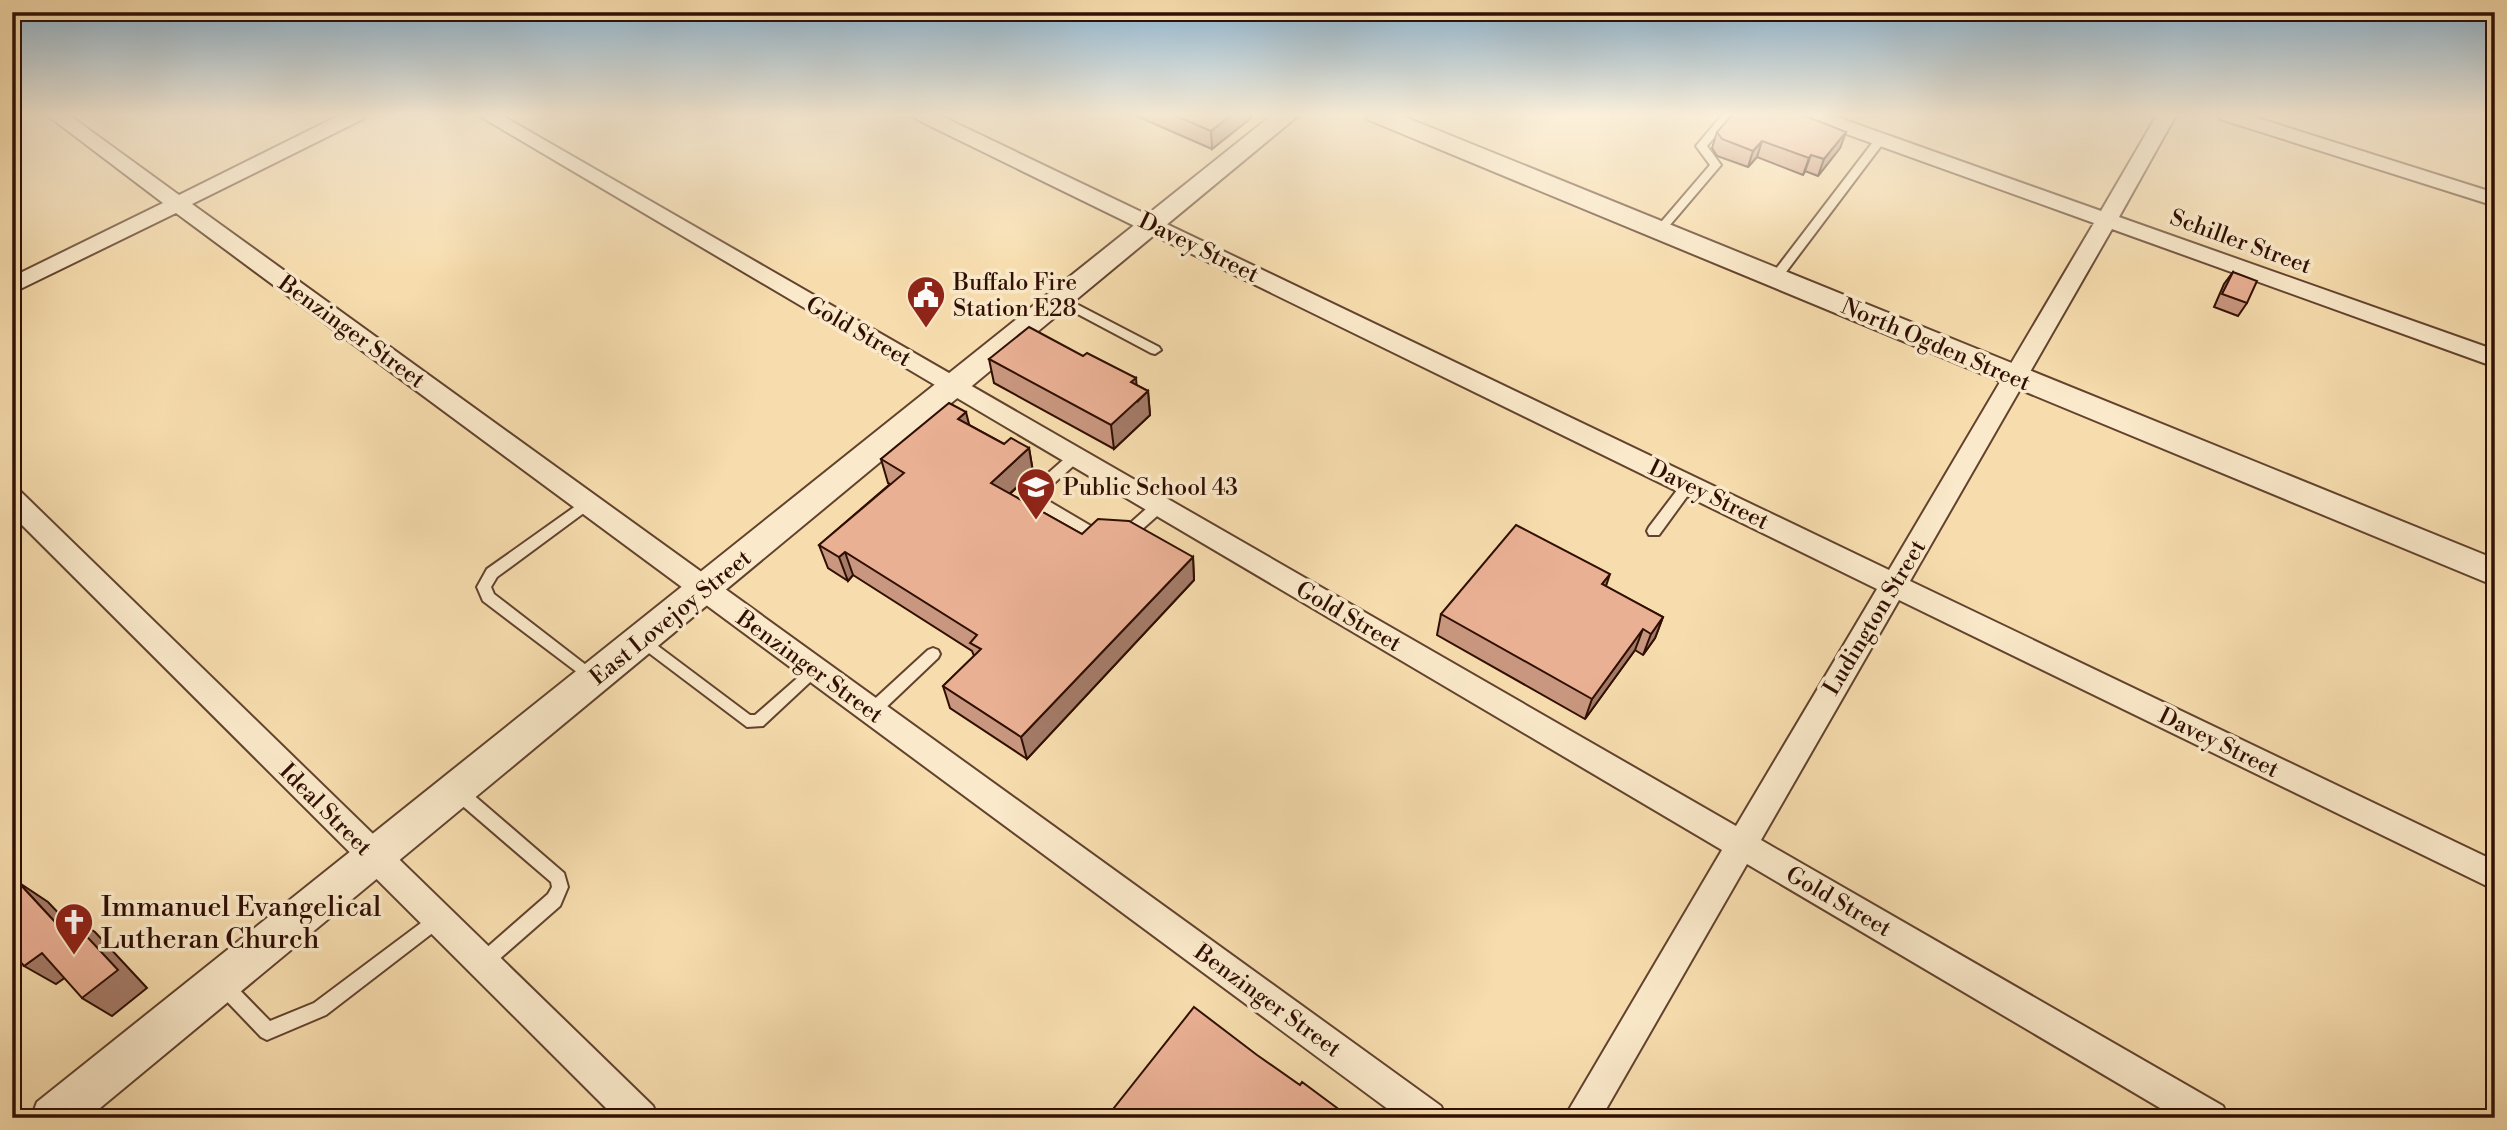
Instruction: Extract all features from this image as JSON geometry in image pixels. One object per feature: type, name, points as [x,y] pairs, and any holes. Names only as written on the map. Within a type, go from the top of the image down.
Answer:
[{"type":"street","name":"Benzinger Street","points":[[128,168],[1429,1118]]},
{"type":"street","points":[[12,286],[251,168]]},
{"type":"street","name":"Gold Street","points":[[578,168],[2211,1118]]},
{"type":"street","name":"Davey Street","points":[[1034,168],[2495,876]]},
{"type":"street","name":"East Lovejoy Street","points":[[52,1118],[1222,168]]},
{"type":"street","name":"North Ogden Street","points":[[1511,168],[2485,568]]},
{"type":"street","name":"Schiller Street","points":[[1958,168],[2495,359]]},
{"type":"street","name":"Ludington Street","points":[[1581,1118],[2136,168]]},
{"type":"street","points":[[2391,168],[2495,201]]},
{"type":"street","name":"Ideal Street","points":[[12,499],[641,1118]]},
{"type":"lane","points":[[1660,230],[1714,168]]},
{"type":"lane","points":[[1776,277],[1859,168]]},
{"type":"lane","points":[[1061,300],[1155,350]]},
{"type":"lane","points":[[1076,456],[1032,498],[1093,534],[1126,538],[1160,505]]},
{"type":"lane","points":[[1654,531],[1689,484]]},
{"type":"lane","points":[[587,503],[492,573],[484,587],[488,597],[594,679]]},
{"type":"lane","points":[[642,640],[747,721],[758,721],[816,670]]},
{"type":"lane","points":[[872,711],[933,654]]},
{"type":"lane","points":[[456,790],[558,878],[559,887],[554,900],[482,963]]},
{"type":"lane","points":[[220,982],[267,1031],[320,1009],[437,919]]},
{"type":"building","points":[[2233,272],[2257,281],[2247,303],[2222,294]]},
{"type":"building","points":[[1029,327],[1083,356],[1087,353],[1136,378],[1131,382],[1148,391],[1111,425],[989,359]]},
{"type":"building","points":[[949,403],[966,412],[958,419],[1004,444],[1011,438],[1029,448],[991,483],[1082,534],[1098,519],[1129,521],[1193,557],[1021,737],[943,686],[981,649],[970,643],[977,635],[845,552],[839,557],[819,545],[904,473],[881,459]]},
{"type":"building","points":[[1516,525],[1610,574],[1602,584],[1663,617],[1651,634],[1643,629],[1592,699],[1441,614]]},
{"type":"building","name":"Immanuel Evangelical Lutheran Church","points":[[18,882],[54,921],[65,913],[118,970],[82,998],[42,953],[24,966],[12,952],[12,886]]},
{"type":"building","points":[[1194,1007],[1257,1055],[1300,1085],[1302,1082],[1348,1116],[1106,1118]]},
{"type":"place","name":"Buffalo Fire Station E28","points":[[926,329]]},
{"type":"place","name":"Public School 43","points":[[1036,521]]},
{"type":"place","name":"Immanuel Evangelical Lutheran Church","points":[[74,956]]}]
